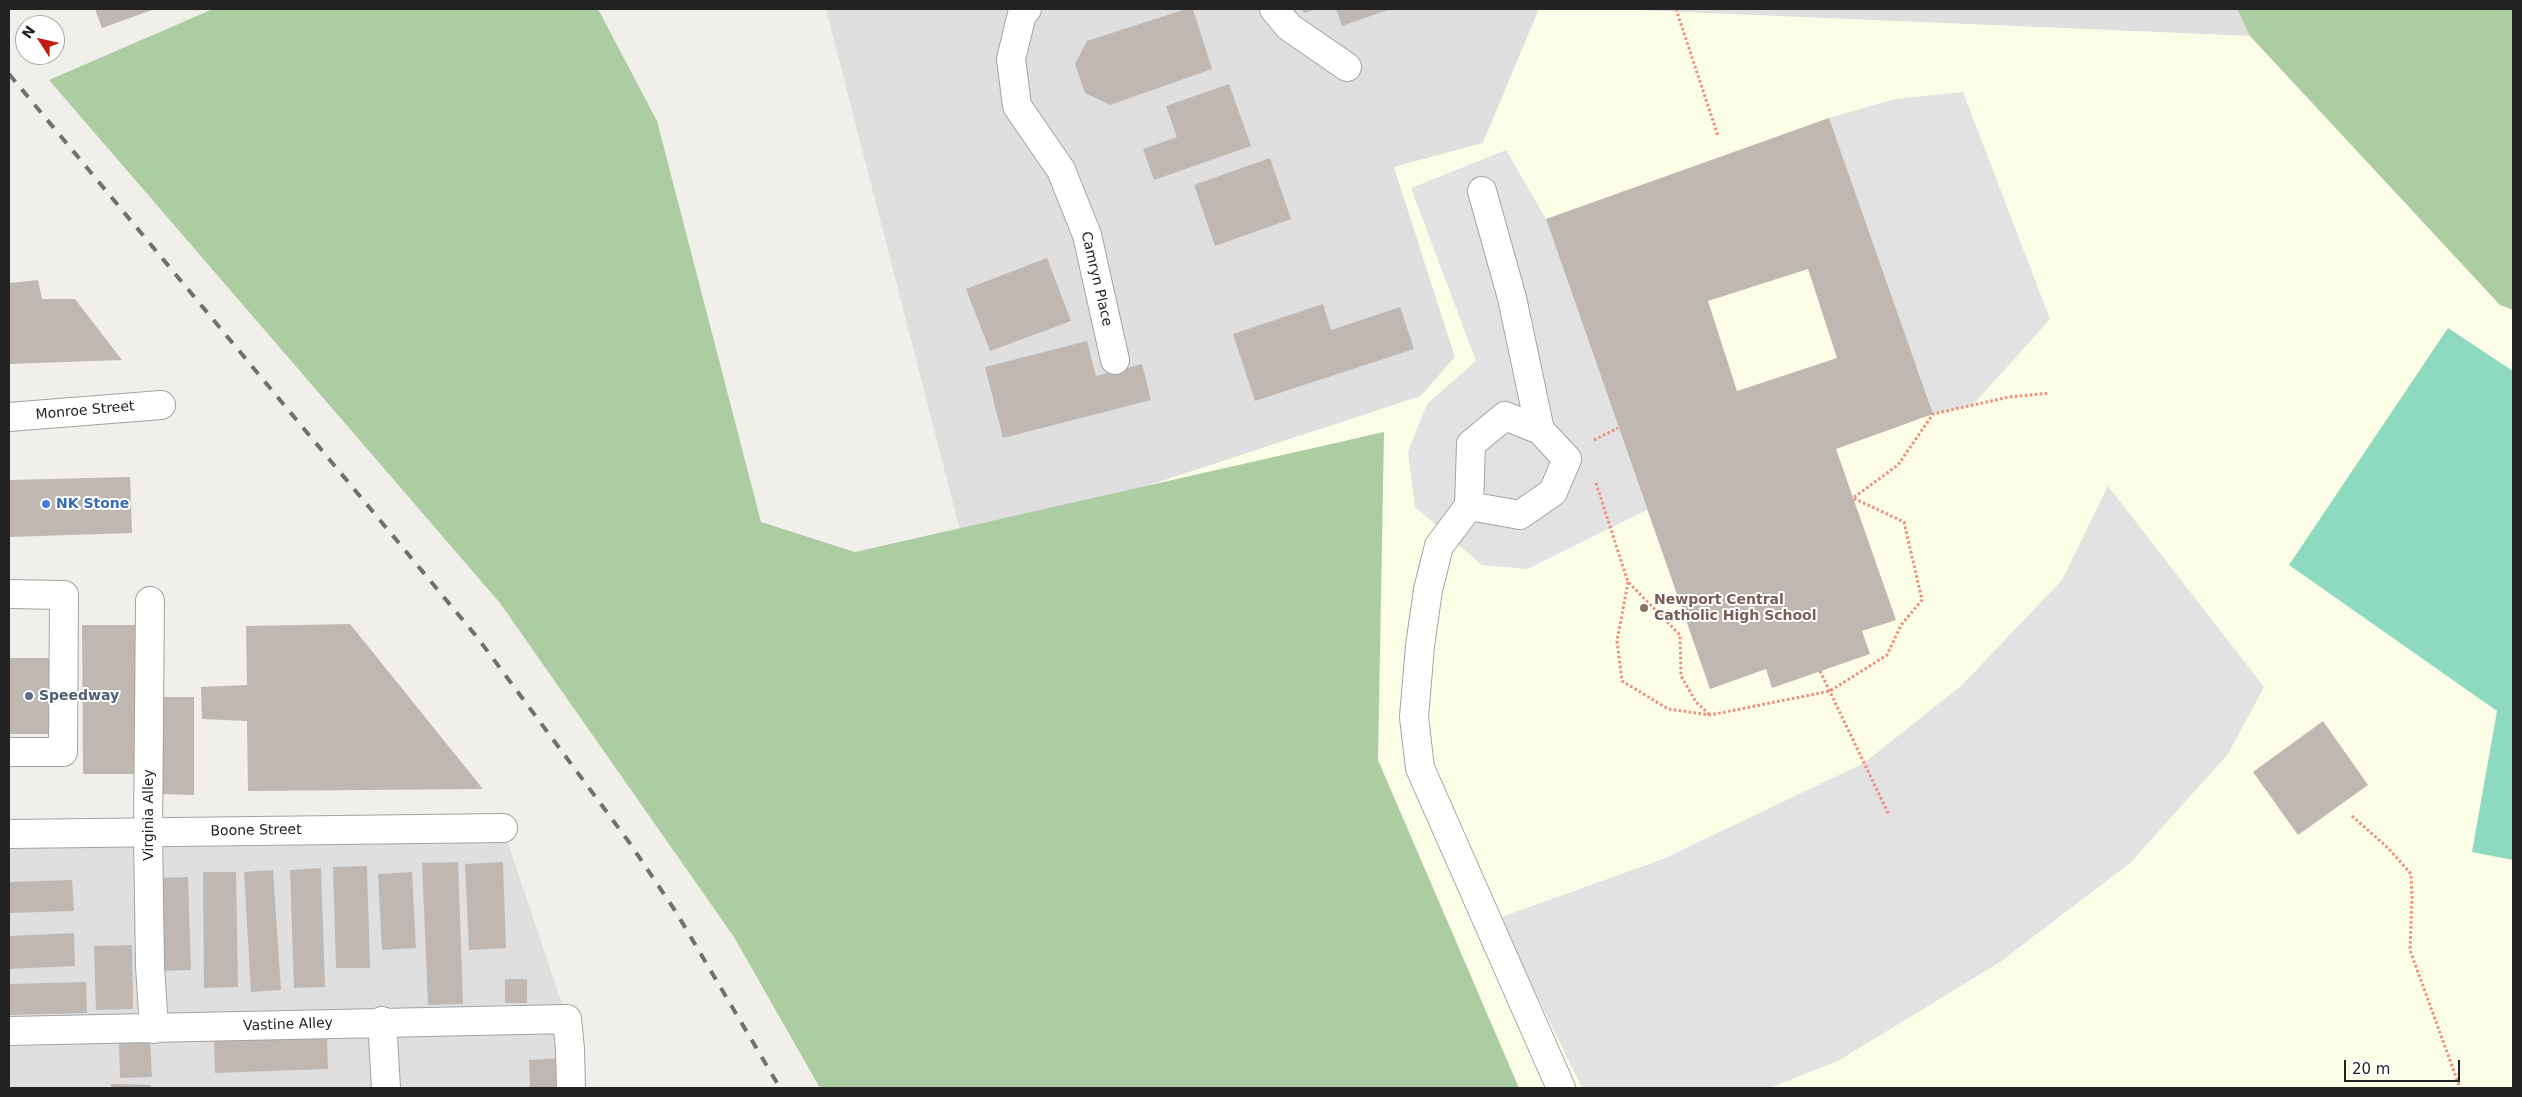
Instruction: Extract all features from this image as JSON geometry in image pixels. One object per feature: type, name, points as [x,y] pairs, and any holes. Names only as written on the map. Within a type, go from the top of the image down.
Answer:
[{"type":"street","name":"Camryn Place","points":[[1027,9],[1022,14],[1011,59],[1017,106],[1061,170],[1087,235],[1115,360]]},
{"type":"street","points":[[1274,9],[1288,26],[1347,67]]},
{"type":"street","points":[[1482,191],[1518,324],[1540,430]]},
{"type":"street","name":"Monroe Street","points":[[9,417],[161,405]]},
{"type":"street","points":[[1469,506],[1520,515],[1553,492],[1567,459],[1540,430],[1505,416],[1471,444],[1469,506],[1439,546],[1428,590],[1420,646],[1414,717],[1420,768],[1561,1088]]},
{"type":"street","points":[[9,594],[64,595],[63,752],[9,752]]},
{"type":"street","name":"Virginia Alley","points":[[150,601],[148,833],[150,966],[154,1029]]},
{"type":"street","name":"Boone Street","points":[[9,834],[503,828]]},
{"type":"street","name":"Vastine Alley","points":[[9,1031],[154,1029],[382,1021],[567,1019],[571,1088]]},
{"type":"street","points":[[382,1021],[386,1088]]},
{"type":"path","points":[[1676,9],[1718,136]]},
{"type":"path","points":[[1628,582],[1617,641],[1622,681],[1668,709],[1710,715],[1830,691],[1886,655],[1901,625],[1922,600],[1904,522],[1854,498],[1898,465],[1933,414],[2009,396],[2049,393]]},
{"type":"path","points":[[1596,482],[1628,582],[1680,636],[1681,676],[1696,702],[1710,715]]},
{"type":"path","points":[[1820,671],[1889,815]]},
{"type":"path","points":[[2352,816],[2388,848],[2411,874],[2410,950],[2460,1088]]},
{"type":"shaded area","points":[[826,9],[1539,9],[1483,143],[1394,167],[1455,357],[1421,396],[964,546]]},
{"type":"shaded area","name":"Newport Central Catholic High School","points":[[1539,9],[1611,9],[2250,36],[2513,213],[2513,1088],[879,1088],[586,670],[1421,396],[1455,357],[1394,167],[1483,143]]},
{"type":"shaded area","points":[[1611,9],[2237,9],[2250,36]]},
{"type":"shaded area","points":[[1963,92],[2050,319],[1973,405],[1933,414],[1829,118],[1895,99]]},
{"type":"shaded area","points":[[1506,150],[1546,219],[1647,510],[1527,569],[1482,565],[1415,507],[1408,452],[1427,404],[1476,361],[1411,188]]},
{"type":"shaded area","points":[[2108,486],[2264,687],[2228,754],[2130,863],[2000,962],[1838,1061],[1769,1088],[1582,1088],[1499,918],[1663,859],[1864,763],[1962,685],[2062,580]]},
{"type":"shaded area","points":[[503,828],[567,1019],[571,1088],[9,1088],[9,834]]},
{"type":"green space","points":[[213,9],[598,9],[657,121],[761,522],[855,552],[1384,432],[1378,760],[1519,1088],[820,1088],[734,937],[500,603],[49,80]]},
{"type":"green space","points":[[2237,9],[2513,9],[2513,310],[2500,305],[2250,36]]},
{"type":"green space","points":[[2448,328],[2513,371],[2513,860],[2472,852],[2497,711],[2289,565]]},
{"type":"building","points":[[95,9],[152,9],[152,10],[102,28]]},
{"type":"building","points":[[1186,9],[1193,9],[1212,69],[1110,105],[1085,93],[1075,64],[1087,41]]},
{"type":"building","points":[[1302,9],[1316,9],[1304,13]]},
{"type":"building","points":[[1336,9],[1391,9],[1342,26]]},
{"type":"building","points":[[1229,84],[1251,146],[1154,180],[1143,149],[1177,137],[1166,106]]},
{"type":"building","name":"Newport Central Catholic High School","points":[[1829,118],[1933,414],[1836,449],[1896,620],[1862,631],[1870,654],[1772,688],[1766,669],[1710,689],[1546,219]],"holes":[[[1808,269],[1837,358],[1737,391],[1708,301]]]},
{"type":"building","points":[[1270,158],[1291,219],[1215,246],[1194,185]]},
{"type":"building","points":[[1047,258],[1071,321],[990,351],[966,289]]},
{"type":"building","points":[[38,280],[42,299],[75,299],[122,360],[9,364],[9,283]]},
{"type":"building","points":[[1323,304],[1331,330],[1400,307],[1414,349],[1255,401],[1233,334]]},
{"type":"building","points":[[1087,341],[1096,376],[1142,364],[1151,400],[1003,438],[985,367]]},
{"type":"building","points":[[130,477],[132,533],[9,537],[9,480]]},
{"type":"building","points":[[350,624],[483,789],[248,791],[247,721],[202,719],[201,687],[247,685],[246,626]]},
{"type":"building","points":[[82,625],[137,625],[139,774],[83,774]]},
{"type":"building","name":"Speedway","points":[[9,658],[50,658],[49,734],[9,734]]},
{"type":"building","points":[[160,697],[194,697],[194,795],[159,794]]},
{"type":"building","points":[[2323,721],[2368,785],[2298,835],[2253,772]]},
{"type":"building","points":[[458,862],[463,1004],[428,1005],[422,863]]},
{"type":"building","points":[[503,862],[506,948],[469,950],[465,864]]},
{"type":"building","points":[[367,866],[370,968],[336,968],[333,867]]},
{"type":"building","points":[[321,868],[325,987],[294,988],[290,870]]},
{"type":"building","points":[[273,870],[281,990],[251,992],[244,872]]},
{"type":"building","points":[[203,872],[236,872],[238,987],[204,988]]},
{"type":"building","points":[[412,872],[416,948],[382,950],[378,874]]},
{"type":"building","points":[[188,877],[191,970],[158,971],[156,878]]},
{"type":"building","points":[[72,880],[74,911],[9,913],[9,882]]},
{"type":"building","points":[[74,933],[75,966],[9,969],[9,936]]},
{"type":"building","points":[[132,945],[133,1009],[96,1010],[94,946]]},
{"type":"building","points":[[505,979],[527,979],[527,1003],[505,1003]]},
{"type":"building","points":[[86,982],[87,1013],[9,1015],[9,984]]},
{"type":"building","points":[[327,1036],[328,1069],[215,1073],[214,1040]]},
{"type":"building","points":[[150,1038],[152,1077],[120,1078],[119,1040]]},
{"type":"building","points":[[560,1058],[561,1088],[530,1088],[529,1060]]},
{"type":"building","points":[[111,1084],[151,1085],[151,1088],[111,1088]]},
{"type":"railway","points":[[9,74],[477,637],[629,842],[676,912],[780,1088]]},
{"type":"place","name":"NK Stone","points":[[46,504]]},
{"type":"place","name":"Newport Central Catholic High School","points":[[1644,608]]},
{"type":"place","name":"Speedway","points":[[29,696]]}]
